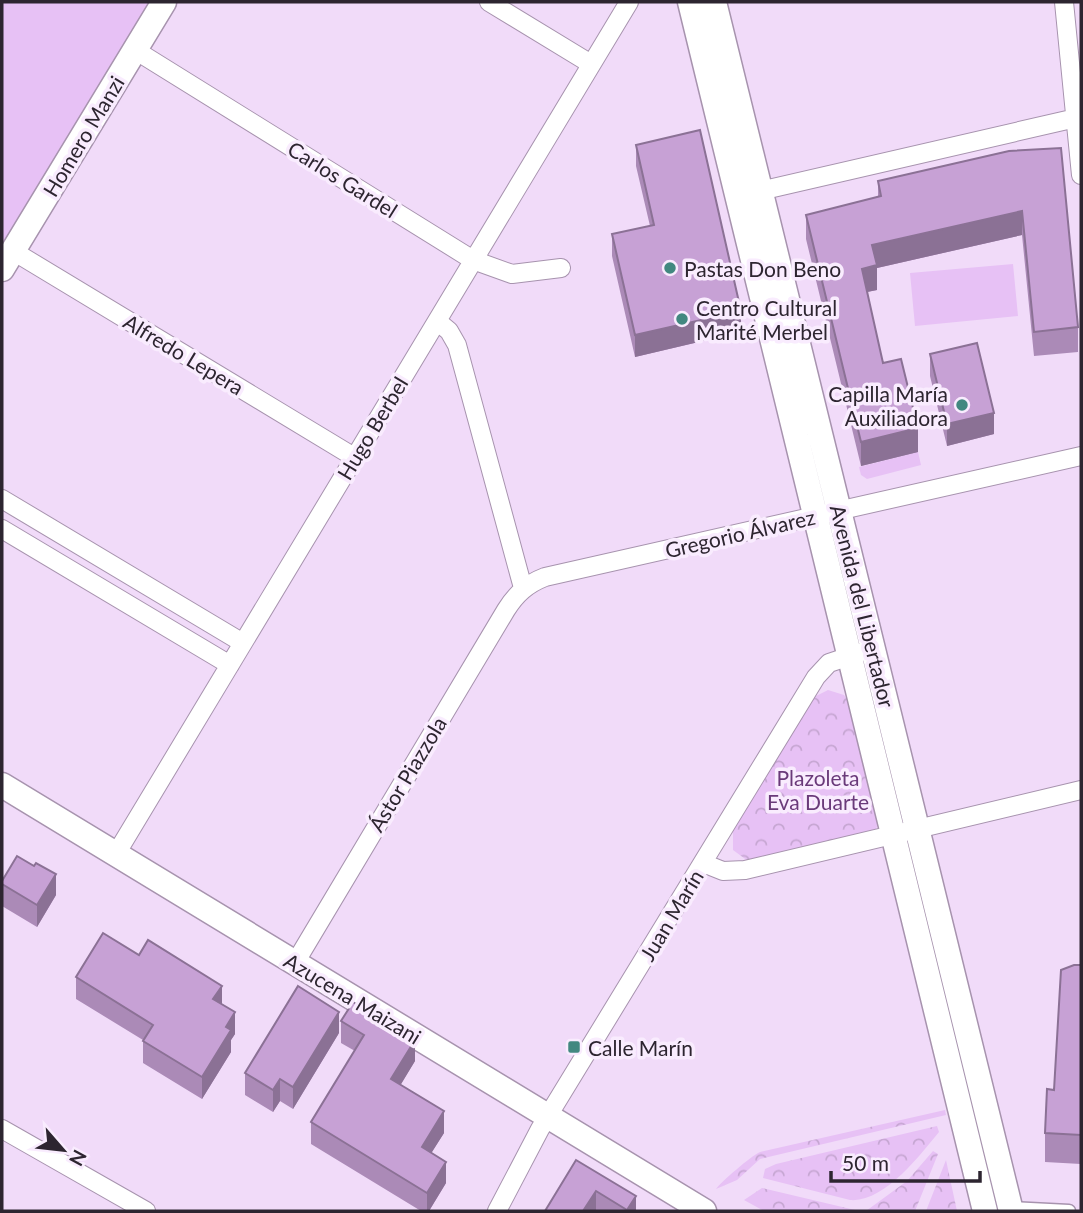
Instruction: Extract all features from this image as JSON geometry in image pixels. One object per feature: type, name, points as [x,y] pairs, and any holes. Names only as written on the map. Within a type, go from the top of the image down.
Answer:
[{"type":"main road","name":"Homero Manzi","points":[[7,260],[164,2]]},
{"type":"main road","name":"Avenida del Libertador","points":[[690,2],[827,514],[905,832],[985,1211]]},
{"type":"main road","name":"Avenida del Libertador","points":[[714,2],[760,191],[827,514]]},
{"type":"main road","name":"Azucena Maizani","points":[[2,785],[704,1211]]},
{"type":"main road","name":"Avenida del Libertador","points":[[905,832],[1011,1209]]},
{"type":"street","points":[[489,2],[592,64]]},
{"type":"street","name":"Hugo Berbel","points":[[116,854],[629,2]]},
{"type":"street","points":[[1064,2],[1081,175]]},
{"type":"street","name":"Carlos Gardel","points":[[135,50],[474,260],[512,274],[561,268]]},
{"type":"street","points":[[760,191],[1076,118]]},
{"type":"street","name":"Alfredo Lepera","points":[[7,260],[355,457]]},
{"type":"street","points":[[437,321],[457,345],[523,588]]},
{"type":"street","name":"Gregorio Álvarez","points":[[523,588],[545,577],[1081,456]]},
{"type":"street","points":[[2,499],[243,643]]},
{"type":"street","points":[[2,529],[229,665]]},
{"type":"street","name":"Ástor Piazzola","points":[[295,962],[499,622],[523,588]]},
{"type":"street","name":"Juan Marín","points":[[497,1211],[548,1116],[816,677],[829,663],[861,652]]},
{"type":"street","points":[[702,863],[723,871],[745,870],[1081,790]]},
{"type":"street","points":[[2,1129],[146,1211]]},
{"type":"street","points":[[1011,1209],[1069,1211]]},
{"type":"green space","points":[[2,2],[149,2],[2,244]]},
{"type":"green space","points":[[1013,264],[1018,316],[915,326],[910,273]]},
{"type":"green space","points":[[918,452],[921,465],[867,479],[861,475],[859,467]]},
{"type":"green space","name":"Plazoleta Eva Duarte","points":[[828,690],[844,695],[850,704],[879,822],[876,829],[748,861],[733,850],[733,829],[814,697]]},
{"type":"green space","points":[[945,1110],[946,1115],[760,1159],[737,1180],[716,1189],[736,1169],[760,1152]]},
{"type":"green space","points":[[937,1126],[939,1132],[900,1176],[876,1194],[863,1199],[850,1200],[763,1178],[765,1169],[776,1164]]},
{"type":"green space","points":[[933,1151],[938,1154],[915,1211],[866,1211],[907,1181]]},
{"type":"green space","points":[[946,1160],[957,1211],[926,1211]]},
{"type":"green space","points":[[762,1188],[855,1211],[764,1211],[744,1200]]},
{"type":"building","points":[[700,130],[741,311],[635,335],[612,234],[654,225],[636,145]]},
{"type":"building","points":[[1061,148],[1078,327],[1034,332],[1022,211],[872,245],[877,265],[862,269],[883,363],[901,359],[918,428],[861,442],[806,215],[881,196],[878,181],[1009,151]]},
{"type":"building","name":"Capilla María Auxiliadora","points":[[977,343],[994,413],[947,424],[930,354]]},
{"type":"building","points":[[17,856],[56,874],[37,905],[2,884]]},
{"type":"building","points":[[103,933],[139,955],[148,940],[222,986],[213,999],[235,1012],[226,1027],[231,1030],[202,1077],[143,1041],[153,1025],[76,977]]},
{"type":"building","points":[[1081,965],[1081,1135],[1045,1133],[1047,1089],[1054,1090],[1061,970]]},
{"type":"building","points":[[298,986],[339,1012],[293,1087],[280,1079],[273,1090],[245,1073]]},
{"type":"building","points":[[353,1002],[415,1040],[391,1079],[444,1111],[422,1147],[446,1162],[427,1193],[311,1122],[364,1035],[341,1021]]},
{"type":"building","points":[[576,1160],[636,1196],[627,1210],[596,1191],[583,1211],[545,1211]]},
{"type":"place","name":"Pastas Don Beno","points":[[670,268]]},
{"type":"place","name":"Centro Cultural Marité Merbel","points":[[682,319]]},
{"type":"place","name":"Capilla María Auxiliadora","points":[[962,405]]},
{"type":"place","name":"Calle Marín","points":[[574,1047]]}]
